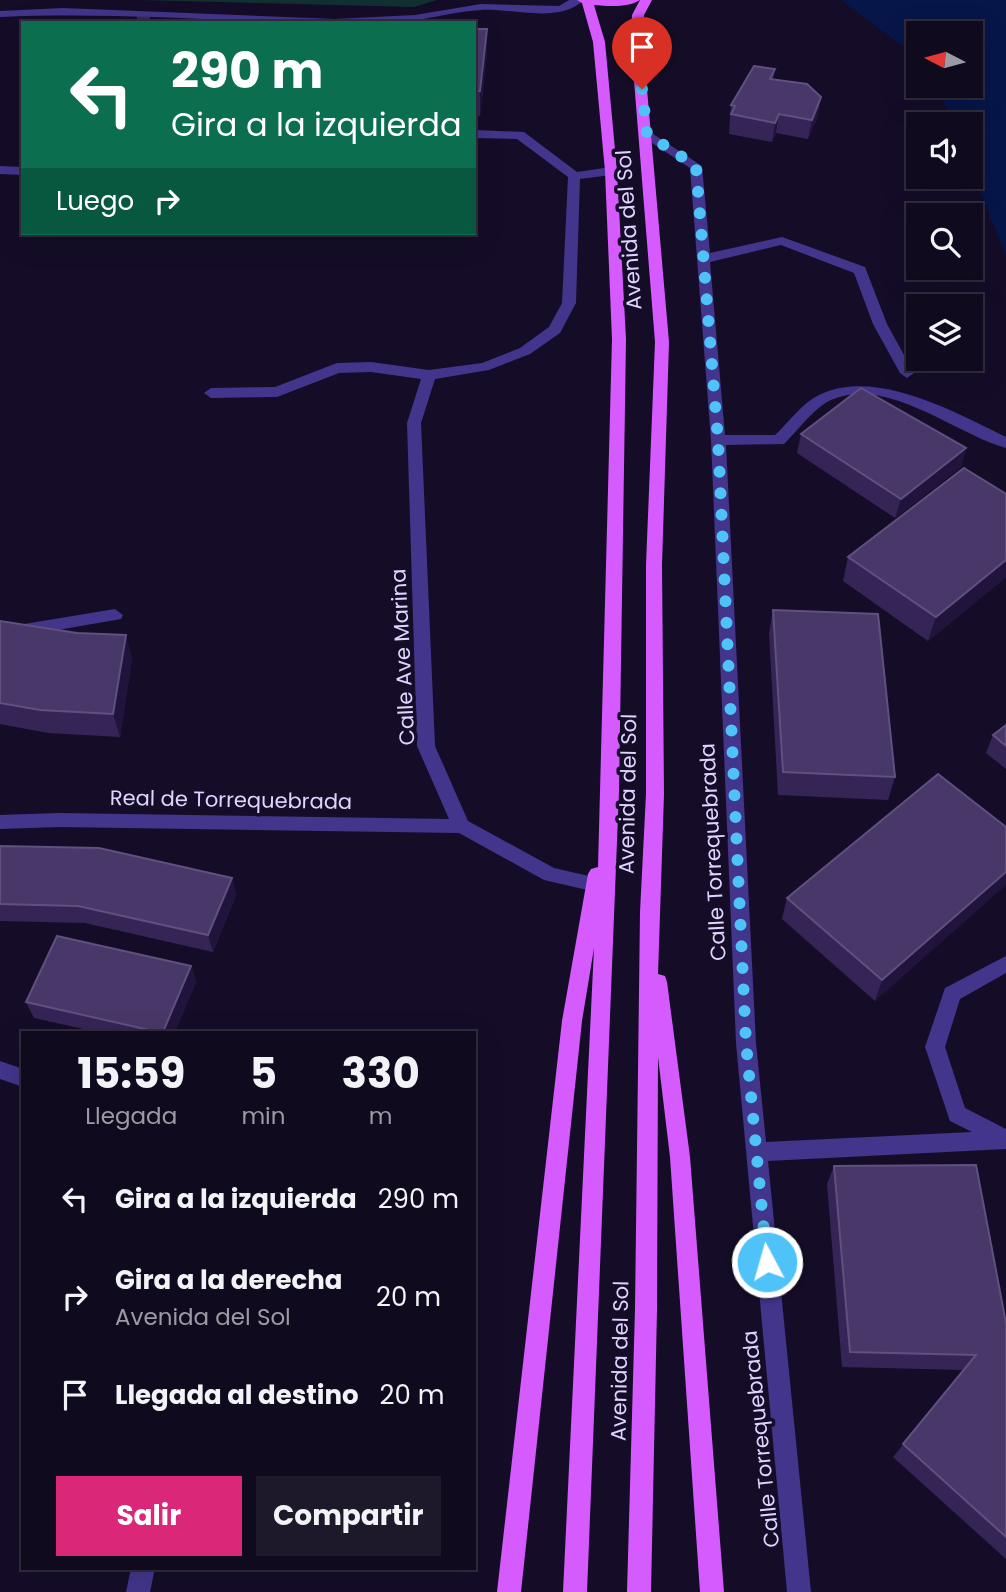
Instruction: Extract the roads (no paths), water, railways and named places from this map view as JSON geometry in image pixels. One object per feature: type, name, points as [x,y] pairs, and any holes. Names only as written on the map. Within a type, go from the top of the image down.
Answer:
[{"type":"main road","points":[[585,0],[608,3],[634,0]]},
{"type":"main road","name":"Avenida del Sol","points":[[575,1592],[610,791],[619,339],[611,171],[599,42],[585,0]]},
{"type":"main road","name":"Avenida del Sol","points":[[639,1592],[646,1309],[649,912],[655,794],[654,565],[662,342],[647,134],[637,43],[638,15],[646,0]]},
{"type":"main road","points":[[509,1592],[572,1021],[610,791]]},
{"type":"main road","points":[[649,912],[680,1157],[712,1592]]},
{"type":"street","points":[[355,21],[415,18],[481,3],[561,9],[578,0]]},
{"type":"street","points":[[0,14],[63,11],[310,21]]},
{"type":"street","points":[[476,134],[520,135],[574,176],[611,171]]},
{"type":"street","name":"Calle Torrequebrada","points":[[647,134],[696,166],[718,440],[746,1043],[799,1592]]},
{"type":"street","points":[[0,170],[21,171]]},
{"type":"street","points":[[211,393],[278,392],[337,368],[371,367],[429,375],[484,368],[525,351],[555,330],[569,303],[574,176]]},
{"type":"street","points":[[702,258],[720,257],[782,241],[860,270],[880,324],[907,373]]},
{"type":"street","name":"Calle Ave Marina","points":[[429,375],[414,423],[426,746],[461,826]]},
{"type":"street","points":[[718,440],[779,440],[824,398],[862,388],[897,394],[1006,443]]},
{"type":"street","points":[[0,634],[115,615]]},
{"type":"street","name":"Real de Torrequebrada","points":[[0,822],[59,820],[461,826]]},
{"type":"street","points":[[461,826],[550,876],[596,884]]},
{"type":"street","points":[[1006,964],[952,995],[935,1047],[957,1114],[1006,1140]]},
{"type":"street","points":[[0,1070],[21,1077]]},
{"type":"street","points":[[756,1152],[1006,1140]]},
{"type":"street","points":[[138,1592],[143,1570]]},
{"type":"tunnel","points":[[143,13],[144,21]]}]
